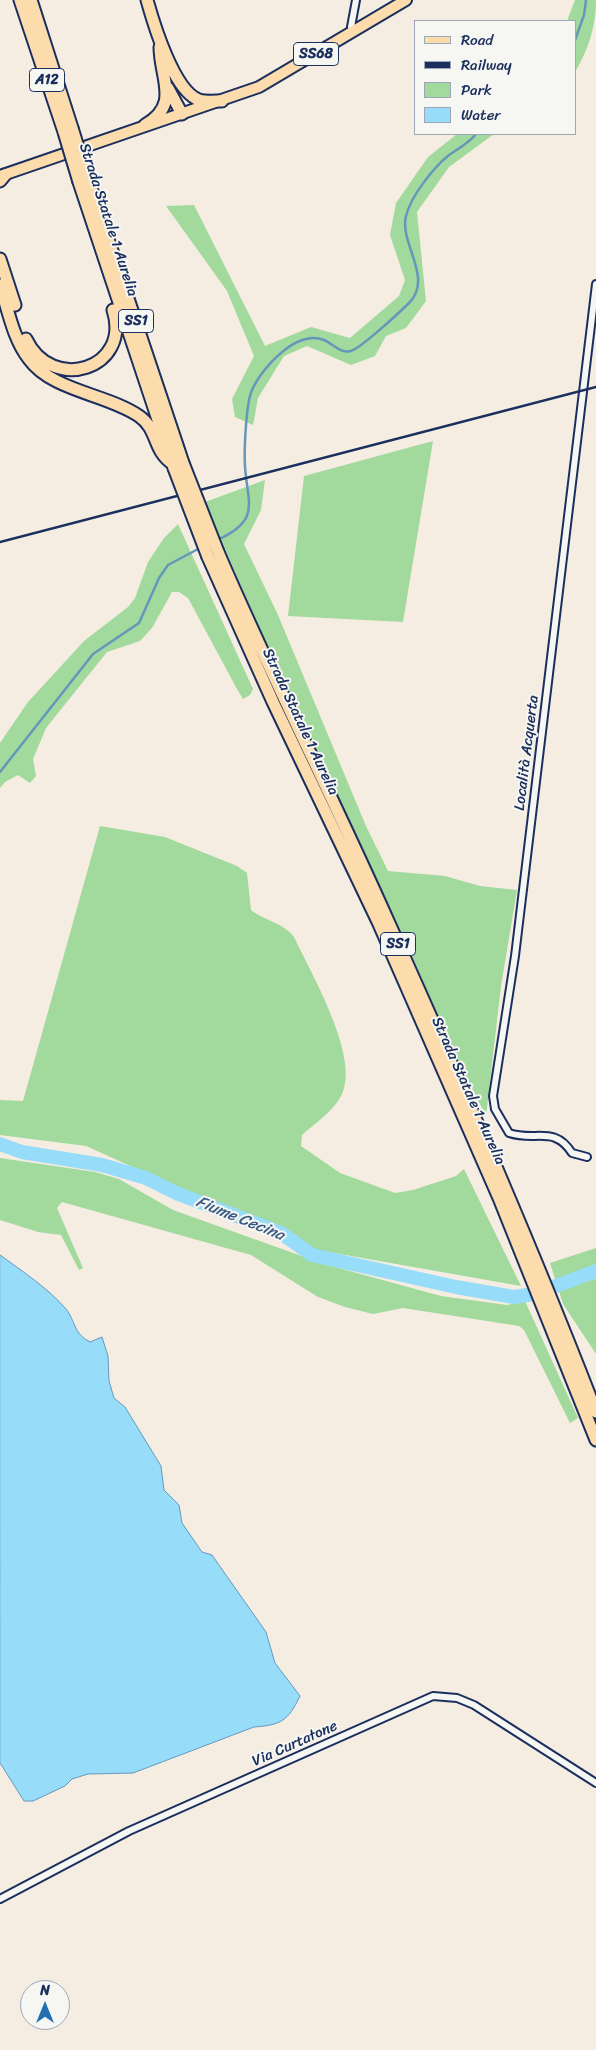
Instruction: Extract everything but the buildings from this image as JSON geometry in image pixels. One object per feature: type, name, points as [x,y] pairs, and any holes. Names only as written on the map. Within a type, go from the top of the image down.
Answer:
[{"type":"highway","name":"Strada Statale 1 Aurelia","points":[[20,0],[68,130]]},
{"type":"highway","name":"Strada Statale 1 Aurelia","points":[[31,0],[68,130],[177,465]]},
{"type":"highway","points":[[37,19],[41,9],[38,0]]},
{"type":"highway","points":[[146,0],[160,44],[167,54],[181,85],[184,98],[182,114]]},
{"type":"highway","points":[[160,44],[160,56],[167,86],[182,114]]},
{"type":"highway","points":[[181,85],[200,100],[222,101]]},
{"type":"highway","points":[[145,125],[162,112],[167,86]]},
{"type":"highway","name":"Strada Statale 1 Aurelia","points":[[84,180],[114,290],[177,465],[213,554],[277,699],[504,1196],[565,1345],[596,1412]]},
{"type":"highway","name":"SS1","points":[[0,259],[26,340],[39,358],[58,369],[84,369],[99,361],[108,351],[117,329],[111,303],[114,290]]},
{"type":"highway","points":[[0,285],[19,342],[33,365],[48,377],[110,401],[140,417],[153,432],[161,455],[177,465]]},
{"type":"highway","name":"Strada Statale 1 Aurelia","points":[[565,1345],[596,1440]]},
{"type":"main road","name":"SS68","points":[[2,177],[145,125],[222,101],[272,80],[406,0]]},
{"type":"street","points":[[353,33],[351,27],[356,0]]},
{"type":"street","name":"Località Acquerta","points":[[587,1157],[572,1153],[564,1141],[554,1136],[523,1138],[510,1133],[495,1109],[493,1096],[515,956],[596,284]]},
{"type":"street","name":"Via Curtatone","points":[[0,1899],[128,1831],[432,1696],[457,1698],[474,1705],[596,1783]]},
{"type":"green space","points":[[575,0],[596,0],[595,20],[590,38],[576,70],[576,20],[567,20]]},
{"type":"green space","points":[[456,135],[493,135],[449,167],[417,212],[426,301],[406,328],[386,336],[375,356],[351,365],[307,346],[284,356],[258,398],[253,425],[235,417],[232,399],[254,356],[227,291],[166,206],[194,205],[265,346],[311,327],[350,338],[399,296],[405,280],[390,235],[396,203],[428,157]]},
{"type":"green space","points":[[433,441],[403,622],[288,616],[304,476]]},
{"type":"green space","points":[[265,480],[261,510],[244,544],[278,615],[366,826],[388,871],[445,876],[480,886],[517,890],[501,986],[486,1116],[453,1051],[416,965],[263,637],[205,502]]},
{"type":"green space","points":[[178,524],[253,689],[250,695],[243,699],[188,598],[179,592],[172,592],[152,628],[140,641],[107,652],[46,728],[33,759],[36,776],[30,783],[18,775],[5,782],[0,788],[0,743],[28,702],[84,641],[128,607],[135,598],[148,562],[164,538]]},
{"type":"green space","points":[[100,826],[165,837],[237,866],[247,873],[251,910],[285,928],[294,937],[331,1015],[344,1059],[346,1078],[342,1094],[329,1111],[302,1135],[301,1146],[340,1173],[395,1193],[413,1190],[456,1176],[464,1169],[521,1286],[317,1250],[86,1146],[0,1135],[0,1100],[23,1101]]},
{"type":"green space","points":[[0,1158],[95,1172],[119,1179],[173,1210],[324,1264],[441,1296],[507,1305],[525,1301],[578,1418],[570,1423],[524,1330],[519,1326],[403,1308],[373,1314],[345,1307],[318,1297],[251,1255],[62,1202],[57,1208],[83,1268],[79,1270],[61,1235],[38,1232],[0,1220]]},
{"type":"green space","points":[[596,1248],[596,1354],[563,1304],[550,1263]]},
{"type":"water","points":[[0,1255],[59,1301],[84,1339],[90,1342],[102,1337],[108,1356],[109,1381],[114,1398],[125,1407],[161,1466],[164,1490],[179,1505],[182,1523],[202,1552],[212,1555],[266,1632],[275,1663],[300,1696],[292,1711],[277,1723],[254,1727],[133,1773],[88,1774],[72,1779],[65,1786],[33,1801],[24,1801],[0,1763]]},
{"type":"waterway","points":[[576,37],[584,15],[586,0]]},
{"type":"waterway","points":[[217,540],[241,525],[249,509],[245,466],[246,427],[250,396],[257,381],[281,353],[302,340],[313,338],[324,340],[340,350],[351,351],[372,337],[409,303],[416,293],[418,283],[405,226],[409,208],[423,183],[436,167],[475,135]]},
{"type":"waterway","points":[[0,772],[93,654],[139,623],[159,578],[168,565],[200,548]]},
{"type":"waterway","name":"Fiume Cecina","points":[[0,1144],[22,1152],[102,1165],[146,1178],[176,1193],[281,1233],[312,1255],[456,1287],[514,1297],[534,1294],[596,1271]]},
{"type":"railway","points":[[0,542],[596,387]]}]
